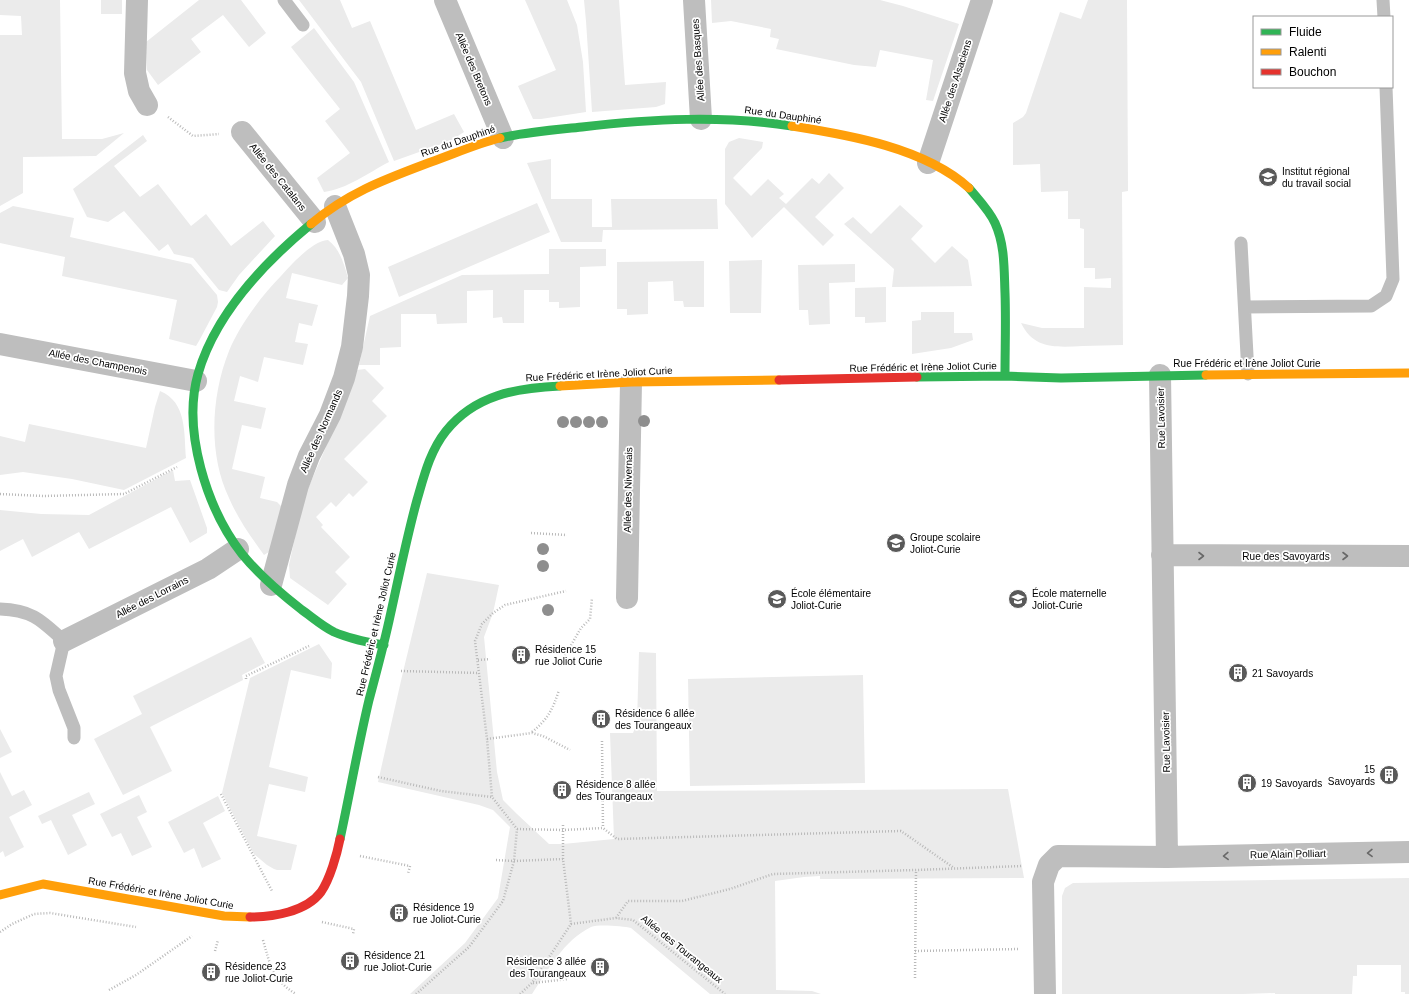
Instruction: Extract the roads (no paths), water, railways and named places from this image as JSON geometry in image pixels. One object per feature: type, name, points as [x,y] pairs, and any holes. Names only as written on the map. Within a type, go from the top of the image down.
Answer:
[{"type":"street","points":[[138,0],[135,73],[138,91],[147,105]]},
{"type":"street","name":"Allée des Bretons","points":[[445,0],[503,138]]},
{"type":"street","name":"Allée des Basques","points":[[694,0],[701,119]]},
{"type":"street","name":"Allée des Alsaciens","points":[[928,162],[982,0]]},
{"type":"street","name":"Rue du Dauphiné","points":[[384,645],[358,640],[337,632],[318,622],[271,585],[238,549],[219,517],[210,496],[198,455],[194,414],[196,381],[203,360],[234,302],[248,283],[288,243],[335,206],[346,198],[391,176],[462,150],[521,134],[606,123],[650,120],[701,119],[762,121],[814,129],[879,144],[904,152],[946,171],[972,191],[991,215],[998,230],[1005,260],[1005,376]]},
{"type":"street","name":"Allée des Catalans","points":[[242,132],[315,222]]},
{"type":"street","name":"Allée des Normands","points":[[271,585],[298,485],[309,456],[330,415],[344,378],[352,347],[359,274],[354,254],[335,206]]},
{"type":"street","name":"Allée des Champenois","points":[[2,346],[196,381]]},
{"type":"street","name":"Rue Frédéric et Irène Joliot Curie","points":[[0,895],[43,884],[224,916],[254,917],[284,914],[307,904],[321,892],[330,873],[337,852],[354,770],[412,518],[424,475],[433,450],[446,431],[461,416],[480,402],[503,393],[528,388],[631,382],[1005,376],[1061,378],[1160,375],[1409,373]]},
{"type":"street","name":"Rue Lavoisier","points":[[1160,375],[1167,858]]},
{"type":"street","name":"Allée des Nivernais","points":[[627,598],[631,382]]},
{"type":"street","name":"Allée des Lorrains","points":[[64,641],[194,576],[238,549]]},
{"type":"street","name":"Rue des Savoyards","points":[[1162,556],[1409,556]]},
{"type":"street","name":"Rue Alain Polliart","points":[[1167,858],[1409,852]]},
{"type":"street","points":[[1045,994],[1043,882],[1049,865],[1058,856],[1167,858]]},
{"type":"lane","points":[[284,0],[303,25]]},
{"type":"lane","points":[[1383,0],[1384,16]]},
{"type":"lane","points":[[1245,307],[1371,306],[1386,296],[1393,278],[1386,88]]},
{"type":"lane","points":[[1241,242],[1248,374]]},
{"type":"lane","points":[[0,609],[27,613],[41,620],[64,641],[56,676],[59,690],[74,728],[74,738]]},
{"type":"place","name":"Institut régional du travail social","points":[[1268,177]]},
{"type":"place","name":"Groupe scolaire Joliot-Curie","points":[[896,543]]},
{"type":"place","name":"École élémentaire Joliot-Curie","points":[[777,599]]},
{"type":"place","name":"École maternelle Joliot-Curie","points":[[1018,599]]},
{"type":"place","name":"Résidence 15 rue Joliot Curie","points":[[521,655]]},
{"type":"place","name":"21 Savoyards","points":[[1238,673]]},
{"type":"place","name":"Résidence 6 allée des Tourangeaux","points":[[601,719]]},
{"type":"place","name":"15 Savoyards","points":[[1389,775]]},
{"type":"place","name":"19 Savoyards","points":[[1247,783]]},
{"type":"place","name":"Résidence 8 allée des Tourangeaux","points":[[562,790]]},
{"type":"place","name":"Résidence 19 rue Joliot-Curie","points":[[399,913]]},
{"type":"place","name":"Résidence 21 rue Joliot-Curie","points":[[350,961]]},
{"type":"place","name":"Résidence 3 allée des Tourangeaux","points":[[600,967]]},
{"type":"place","name":"Résidence 23 rue Joliot-Curie","points":[[211,972]]}]
